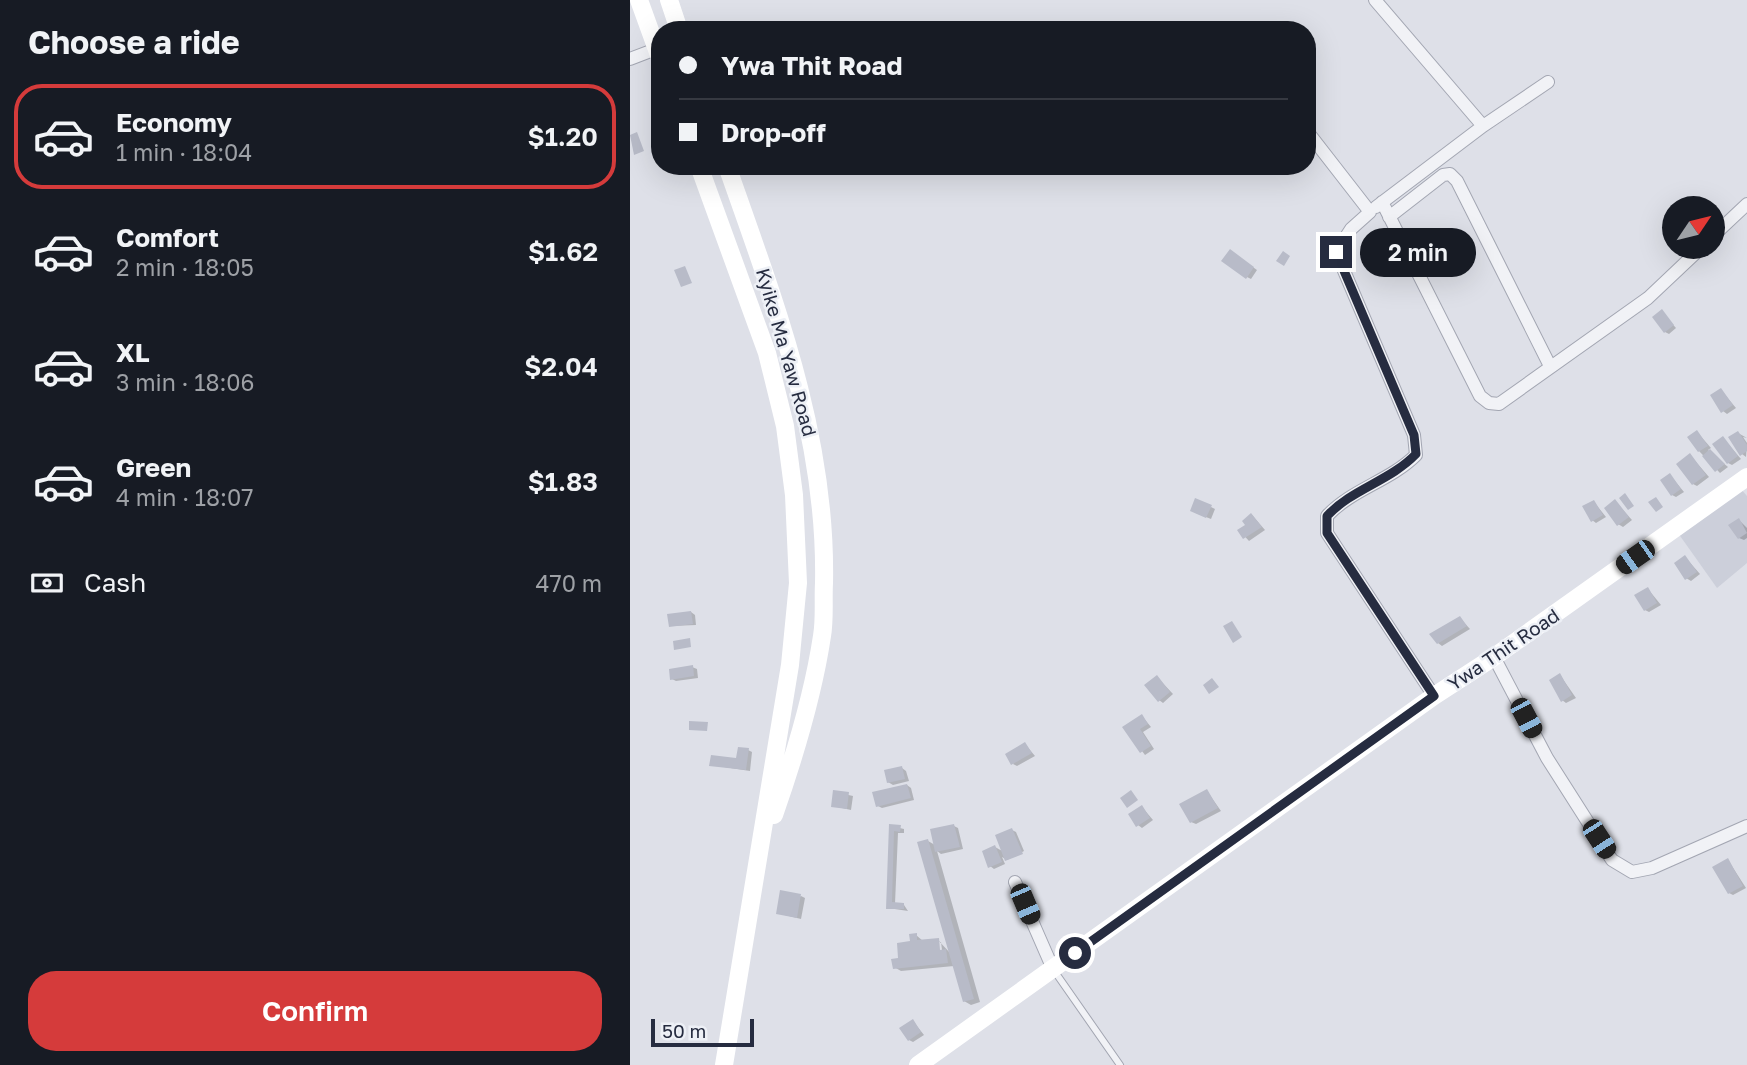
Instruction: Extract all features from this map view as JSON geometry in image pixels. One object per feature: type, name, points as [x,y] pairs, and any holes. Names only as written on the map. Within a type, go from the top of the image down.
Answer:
[{"type":"main road","points":[[639,0],[651,33]]},
{"type":"main road","points":[[669,0],[676,21]]},
{"type":"main road","name":"Kyike Ma Yaw Road","points":[[702,175],[766,353],[785,426],[794,495],[798,583],[790,665],[724,1065]]},
{"type":"main road","name":"Kyike Ma Yaw Road","points":[[730,175],[804,400],[822,498],[825,537],[820,648],[789,769],[756,868]]},
{"type":"main road","name":"Ywa Thit Road","points":[[918,1065],[1434,696],[1494,657],[1747,477]]},
{"type":"street","points":[[1376,0],[1483,126]]},
{"type":"street","points":[[630,59],[651,54]]},
{"type":"street","points":[[1434,696],[1327,533],[1327,516],[1341,501],[1402,469],[1416,454],[1414,435],[1336,252],[1351,229],[1381,202],[1483,126],[1548,82]]},
{"type":"street","points":[[1316,143],[1370,212]]},
{"type":"street","points":[[1389,217],[1443,175],[1450,174],[1457,181],[1550,366]]},
{"type":"street","points":[[1381,202],[1480,396],[1489,403],[1499,404],[1648,298],[1689,259]]},
{"type":"street","points":[[1726,224],[1747,204]]},
{"type":"street","points":[[1494,657],[1547,758],[1612,860],[1632,872],[1652,868],[1747,826]]},
{"type":"street","points":[[1015,882],[1053,969]]},
{"type":"lane","points":[[1053,969],[1120,1065]]},
{"type":"shaded area","points":[[1740,488],[1747,496],[1747,563],[1717,588],[1678,533]]},
{"type":"building","points":[[637,132],[644,151],[634,155],[630,135]]},
{"type":"building","points":[[1230,249],[1254,267],[1246,279],[1221,261]]},
{"type":"building","points":[[1283,251],[1290,256],[1284,266],[1276,261]]},
{"type":"building","points":[[685,266],[692,283],[681,287],[674,270]]},
{"type":"building","points":[[1662,309],[1674,325],[1664,333],[1652,317]]},
{"type":"building","points":[[1721,388],[1733,405],[1721,413],[1710,395]]},
{"type":"building","points":[[1697,430],[1708,446],[1698,452],[1687,437]]},
{"type":"building","points":[[1738,431],[1747,445],[1747,451],[1740,456],[1728,437]]},
{"type":"building","points":[[1723,436],[1738,456],[1727,464],[1712,444]]},
{"type":"building","points":[[1710,449],[1725,464],[1715,472],[1702,456]]},
{"type":"building","points":[[1690,453],[1706,475],[1692,485],[1676,464]]},
{"type":"building","points":[[1670,473],[1681,489],[1671,496],[1660,480]]},
{"type":"building","points":[[1625,493],[1634,506],[1628,510],[1619,498]]},
{"type":"building","points":[[1656,497],[1663,507],[1656,512],[1648,502]]},
{"type":"building","points":[[1195,498],[1212,505],[1206,518],[1190,511]]},
{"type":"building","points":[[1615,499],[1629,517],[1617,526],[1604,508]]},
{"type":"building","points":[[1594,500],[1603,515],[1591,522],[1582,506]]},
{"type":"building","points":[[1251,513],[1262,527],[1243,539],[1237,530],[1245,525],[1242,521]]},
{"type":"building","points":[[1739,518],[1747,533],[1738,539],[1728,525]]},
{"type":"building","points":[[1685,555],[1697,572],[1685,580],[1674,563]]},
{"type":"building","points":[[1648,587],[1657,603],[1644,611],[1634,595]]},
{"type":"building","points":[[691,611],[693,624],[669,627],[667,614]]},
{"type":"building","points":[[1460,616],[1467,626],[1437,644],[1429,634]]},
{"type":"building","points":[[1232,621],[1242,637],[1233,643],[1223,626]]},
{"type":"building","points":[[690,638],[691,647],[674,650],[673,641]]},
{"type":"building","points":[[693,665],[694,676],[670,680],[669,669]]},
{"type":"building","points":[[1560,673],[1572,695],[1561,702],[1549,680]]},
{"type":"building","points":[[1157,675],[1170,692],[1158,702],[1144,685]]},
{"type":"building","points":[[1212,678],[1219,687],[1209,694],[1203,685]]},
{"type":"building","points":[[1142,714],[1148,724],[1140,729],[1151,746],[1140,753],[1122,727]]},
{"type":"building","points":[[689,721],[708,722],[707,731],[689,730]]},
{"type":"building","points":[[1025,742],[1032,753],[1011,765],[1005,754]]},
{"type":"building","points":[[738,747],[749,748],[746,770],[709,766],[711,755],[736,758]]},
{"type":"building","points":[[902,766],[905,779],[887,783],[884,770]]},
{"type":"building","points":[[907,784],[911,798],[876,807],[872,792]]},
{"type":"building","points":[[1207,789],[1218,808],[1190,823],[1179,804]]},
{"type":"building","points":[[833,790],[849,792],[847,809],[831,807]]},
{"type":"building","points":[[1131,790],[1138,800],[1127,808],[1120,798]]},
{"type":"building","points":[[1142,805],[1150,818],[1136,827],[1128,814]]},
{"type":"building","points":[[889,824],[901,825],[900,832],[894,831],[892,902],[904,903],[904,909],[886,909]]},
{"type":"building","points":[[954,824],[960,847],[935,852],[930,829]]},
{"type":"building","points":[[1012,828],[1023,854],[1005,861],[995,835]]},
{"type":"building","points":[[928,839],[974,999],[963,1002],[917,842]]},
{"type":"building","points":[[995,845],[1002,862],[988,868],[982,851]]},
{"type":"building","points":[[1728,858],[1743,886],[1728,894],[1712,867]]},
{"type":"building","points":[[780,890],[801,894],[797,918],[776,914]]},
{"type":"building","points":[[917,933],[917,940],[939,938],[940,950],[946,949],[948,963],[893,969],[891,959],[898,958],[897,943],[910,941],[909,934]]},
{"type":"building","points":[[913,1019],[921,1032],[908,1041],[899,1028]]},
{"type":"route","points":[[1075,953],[1434,696],[1327,533],[1327,516],[1341,501],[1402,469],[1416,454],[1414,435],[1343,274],[1336,252]]}]
